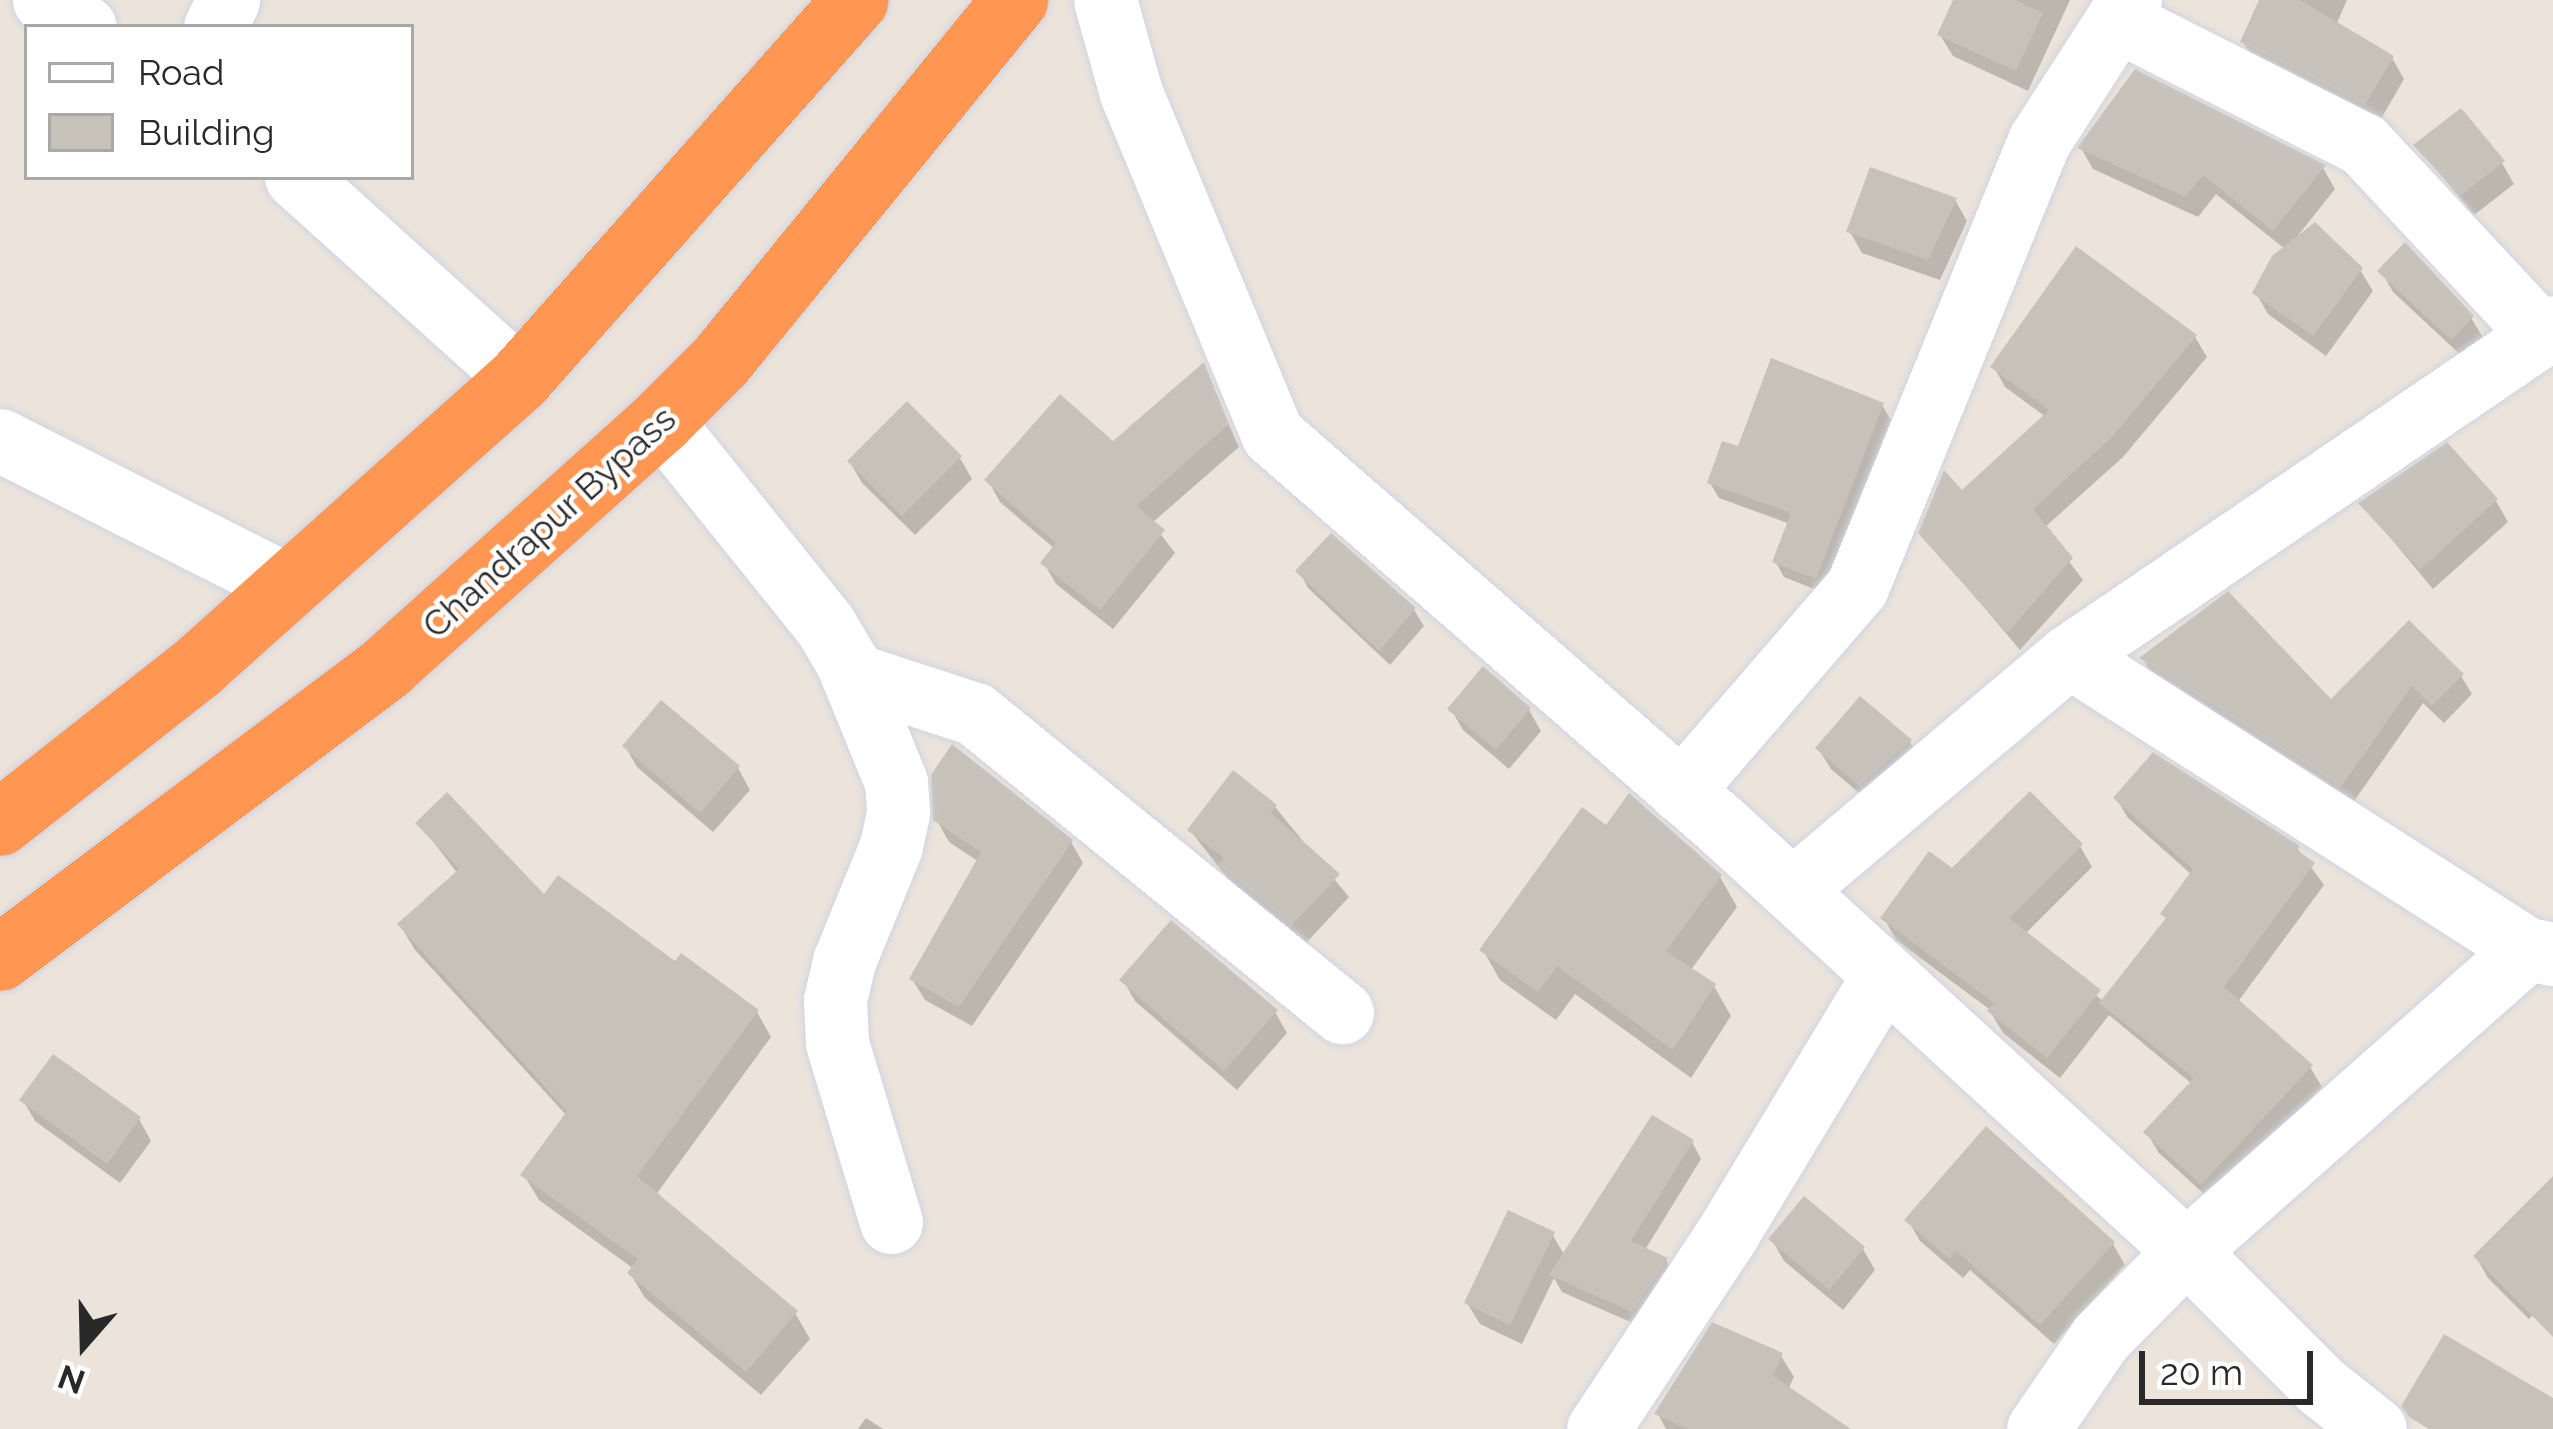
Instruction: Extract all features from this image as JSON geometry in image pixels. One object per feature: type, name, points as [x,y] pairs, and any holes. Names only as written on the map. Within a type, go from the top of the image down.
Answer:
[{"type":"highway","points":[[0,823],[198,667],[520,379],[856,0]]},
{"type":"highway","name":"Chandrapur Bypass","points":[[0,958],[387,668],[661,421],[721,361],[1015,0]]},
{"type":"street","points":[[44,0],[80,24]]},
{"type":"street","points":[[1106,0],[1131,93],[1273,435],[1792,890],[2186,1251],[2332,1396],[2374,1429]]},
{"type":"street","points":[[1682,791],[1857,586],[2039,141],[2125,10],[2363,144],[2547,331],[2069,656],[1792,890]]},
{"type":"street","points":[[299,180],[520,379]]},
{"type":"street","points":[[661,421],[825,625],[852,674],[896,782],[898,813],[891,846],[844,961],[835,1000],[837,1043],[891,1222]]},
{"type":"street","points":[[0,440],[289,586]]},
{"type":"street","points":[[2038,1429],[2100,1338],[2186,1251],[2544,946],[2069,656]]},
{"type":"street","points":[[852,674],[974,714],[1342,1012]]},
{"type":"street","points":[[1598,1429],[1727,1234],[1885,975]]},
{"type":"building","points":[[1953,0],[2015,0],[2043,13],[2016,71],[1937,35]]},
{"type":"building","points":[[2259,0],[2300,0],[2394,56],[2365,105],[2240,42]]},
{"type":"building","points":[[2135,69],[2326,165],[2273,231],[2203,175],[2185,197],[2077,148]]},
{"type":"building","points":[[2461,108],[2505,161],[2460,196],[2413,145]]},
{"type":"building","points":[[1870,167],[1957,198],[1928,260],[1846,232]]},
{"type":"building","points":[[2315,222],[2363,268],[2313,336],[2252,293],[2272,256]]},
{"type":"building","points":[[2405,242],[2474,316],[2451,340],[2377,271]]},
{"type":"building","points":[[2076,246],[2197,335],[2112,437],[2033,509],[2073,558],[2007,633],[1918,533],[1944,470],[1962,490],[2049,410],[1990,367]]},
{"type":"building","points":[[1771,358],[1884,403],[1816,579],[1772,562],[1791,513],[1707,483],[1722,441],[1738,446]]},
{"type":"building","points":[[1204,362],[1229,424],[1136,506],[1165,530],[1100,610],[1040,563],[1056,543],[984,480],[1060,394],[1113,441]]},
{"type":"building","points":[[907,401],[962,456],[902,516],[847,461]]},
{"type":"building","points":[[2447,442],[2498,499],[2420,570],[2358,503]]},
{"type":"building","points":[[1331,533],[1416,608],[1379,651],[1295,571]]},
{"type":"building","points":[[2228,591],[2331,699],[2409,620],[2464,674],[2432,706],[2412,686],[2341,787],[2139,658]]},
{"type":"building","points":[[1483,666],[1531,708],[1496,750],[1447,709]]},
{"type":"building","points":[[1860,696],[1912,740],[1859,786],[1815,748]]},
{"type":"building","points":[[661,700],[740,766],[700,813],[622,746]]},
{"type":"building","points":[[952,744],[1073,840],[959,1007],[909,979],[981,852],[933,820],[931,775]]},
{"type":"building","points":[[2153,752],[2300,846],[2297,850],[2315,863],[2224,987],[2313,1065],[2201,1185],[2143,1132],[2194,1078],[2099,1003],[2166,918],[2160,914],[2193,869],[2113,798]]},
{"type":"building","points":[[1233,770],[1277,805],[1271,813],[1340,874],[1292,925],[1218,865],[1224,858],[1187,830]]},
{"type":"building","points":[[2030,791],[2083,844],[2009,918],[2101,990],[2047,1058],[1987,1011],[1994,1003],[1880,918],[1929,851],[1952,868]]},
{"type":"building","points":[[447,792],[544,894],[558,875],[675,961],[681,953],[759,1010],[637,1176],[798,1311],[746,1372],[627,1273],[638,1259],[520,1175],[567,1111],[397,924],[459,869],[415,823]]},
{"type":"building","points":[[1629,793],[1722,875],[1666,951],[1716,984],[1673,1050],[1557,966],[1538,992],[1479,950],[1582,807],[1606,825]]},
{"type":"building","points":[[1171,920],[1278,1010],[1224,1071],[1119,980]]},
{"type":"building","points":[[53,1054],[141,1117],[107,1164],[19,1100]]},
{"type":"building","points":[[1652,1115],[1694,1140],[1631,1241],[1668,1258],[1632,1312],[1549,1275]]},
{"type":"building","points":[[1986,1126],[2115,1242],[2040,1325],[1956,1251],[1950,1259],[1904,1220]]},
{"type":"building","points":[[2553,1176],[2553,1337],[2473,1256]]},
{"type":"building","points":[[1804,1196],[1865,1247],[1829,1290],[1768,1239]]},
{"type":"building","points":[[1508,1210],[1555,1232],[1510,1325],[1464,1303]]},
{"type":"building","points":[[1712,1322],[1783,1353],[1773,1376],[1851,1429],[1688,1429],[1654,1414]]},
{"type":"building","points":[[2444,1334],[2553,1398],[2553,1429],[2429,1429],[2409,1417],[2401,1406]]}]
